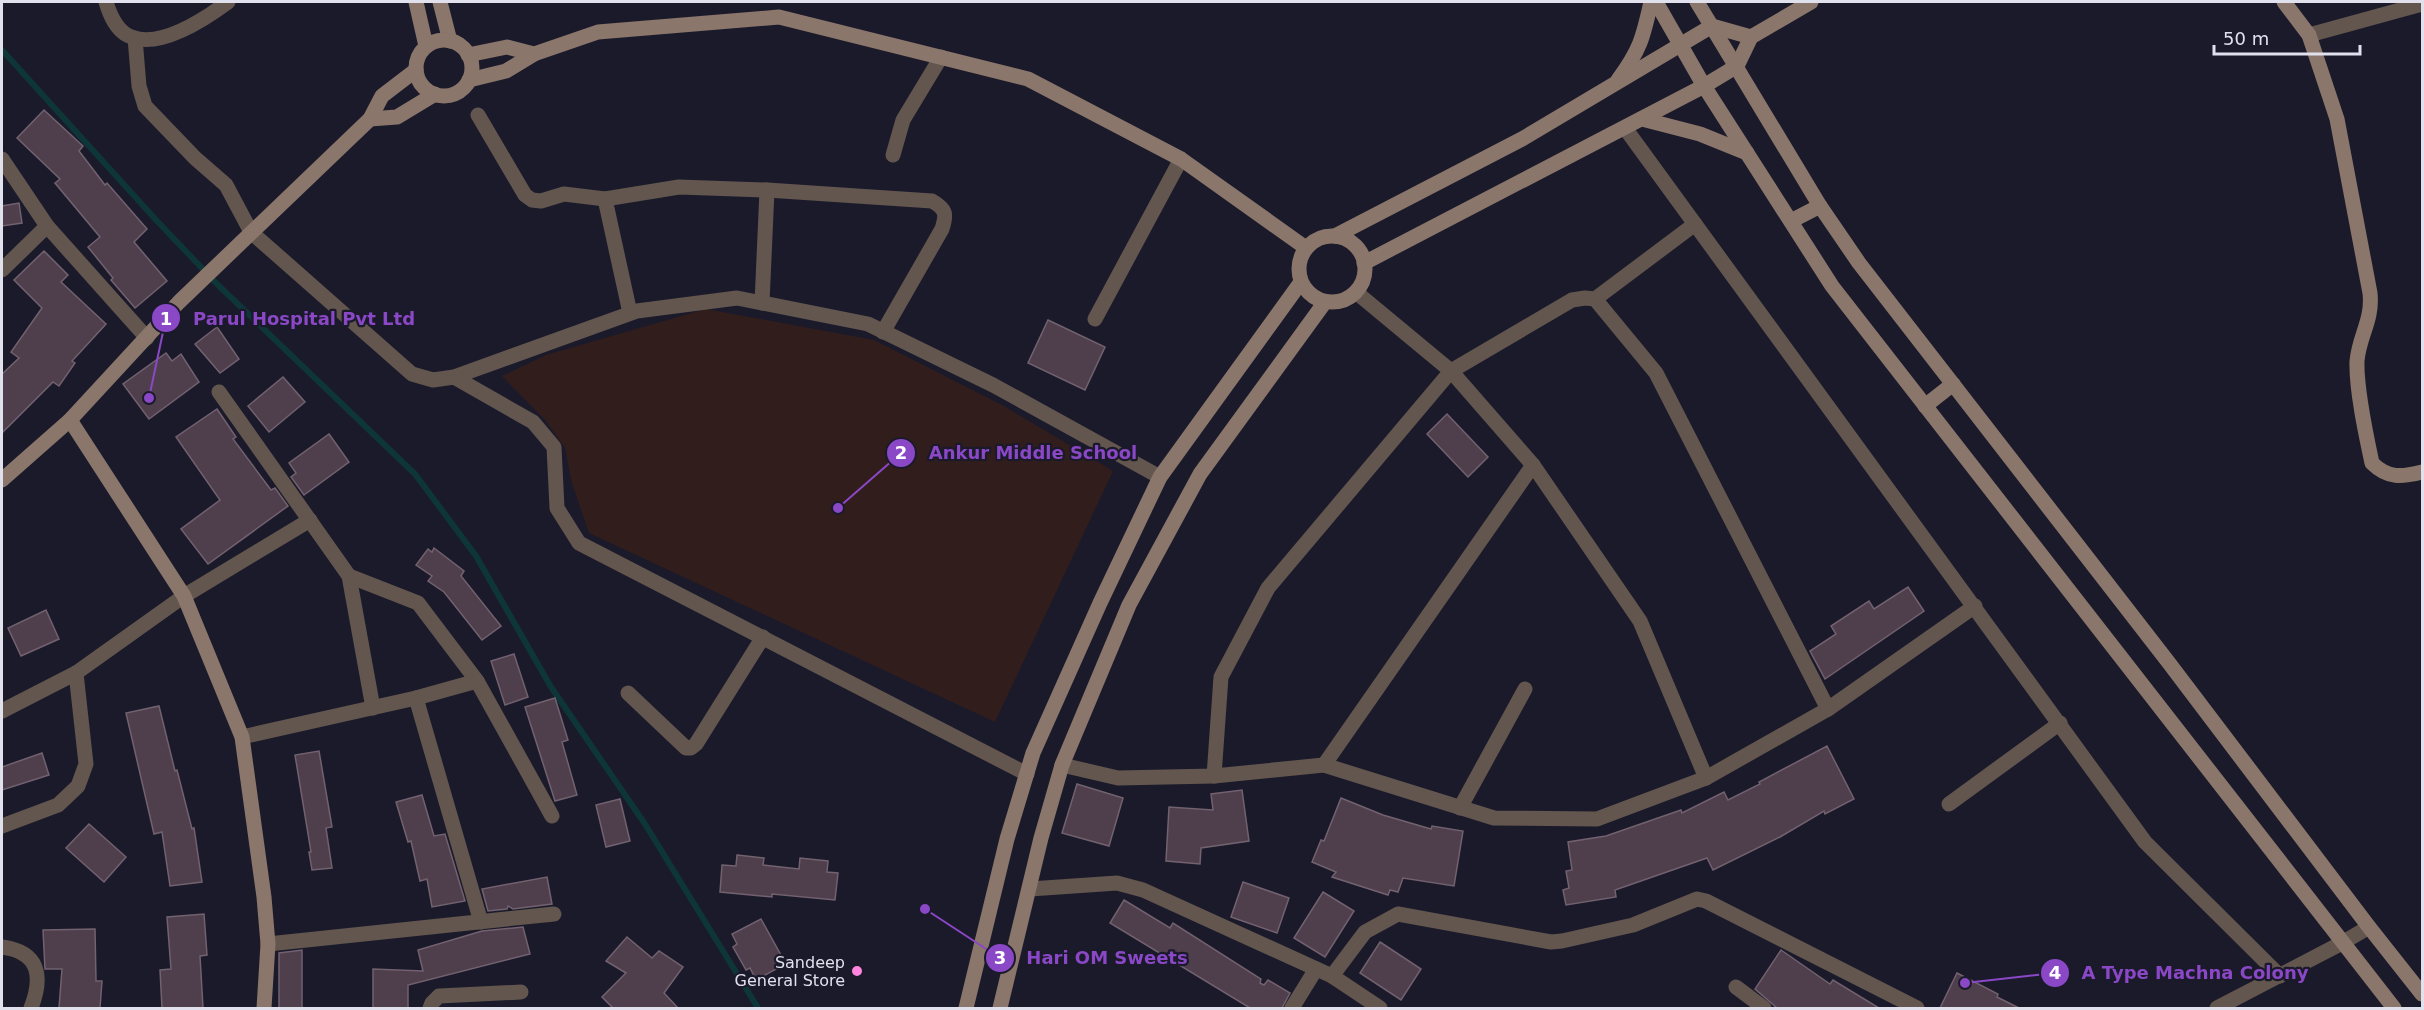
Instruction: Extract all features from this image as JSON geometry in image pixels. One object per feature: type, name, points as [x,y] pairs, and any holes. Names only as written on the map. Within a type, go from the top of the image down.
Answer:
[{"type":"street","points":[[106,2],[111,17],[119,29],[128,36],[153,39],[191,26],[228,2]]},
{"type":"street","points":[[416,2],[426,46]]},
{"type":"street","points":[[440,2],[450,41]]},
{"type":"street","points":[[1615,85],[1636,55],[1642,41],[1651,2]]},
{"type":"street","points":[[1656,2],[1704,86],[1832,286],[2394,1008]]},
{"type":"street","points":[[1696,2],[1820,206],[1860,263],[2422,994]]},
{"type":"street","points":[[1364,263],[1704,86],[1737,66],[1751,37],[1811,2]]},
{"type":"street","points":[[2284,2],[2309,35],[2337,119],[2372,308],[2358,352],[2357,364],[2365,431],[2373,463],[2389,475],[2399,477],[2422,472]]},
{"type":"street","points":[[2309,35],[2422,3]]},
{"type":"street","points":[[469,80],[506,71],[534,54],[598,32],[779,17],[1028,79],[1181,159],[1306,248]]},
{"type":"street","points":[[1335,236],[1354,244],[1361,253],[1365,273],[1357,293],[1336,302],[1325,302],[1300,282],[1298,269],[1300,258],[1314,240],[1335,236],[1522,139],[1712,26],[1751,37]]},
{"type":"street","points":[[135,38],[138,86],[146,106],[195,158],[226,184],[251,232],[412,374],[433,380],[454,377],[630,313],[737,298],[868,324],[993,385],[1160,477]]},
{"type":"street","points":[[439,40],[450,41],[462,46],[472,68],[469,80],[462,90],[453,94],[435,94],[427,91],[416,70],[419,55],[426,46],[439,40]]},
{"type":"street","points":[[468,55],[507,47],[534,54]]},
{"type":"street","points":[[893,155],[903,120],[941,57]]},
{"type":"street","points":[[2,480],[70,420],[179,302],[370,119],[382,96],[416,70]]},
{"type":"street","points":[[370,119],[397,117],[435,94]]},
{"type":"street","points":[[478,115],[525,195],[532,200],[541,201],[564,194],[605,199],[627,197],[664,188],[767,190],[932,201],[944,208],[947,216],[942,229],[883,332]]},
{"type":"street","points":[[1641,119],[1689,130],[1747,153]]},
{"type":"street","points":[[1625,128],[2145,842],[2280,976]]},
{"type":"street","points":[[2,159],[47,226],[147,338]]},
{"type":"street","points":[[1095,319],[1181,159]]},
{"type":"street","points":[[762,303],[767,190]]},
{"type":"street","points":[[605,199],[630,313]]},
{"type":"street","points":[[1791,221],[1820,206]]},
{"type":"street","points":[[1214,776],[1221,677],[1268,588],[1451,371],[1572,300],[1595,299],[1695,224]]},
{"type":"street","points":[[2,270],[47,226]]},
{"type":"street","points":[[966,1008],[1007,839],[1033,753],[1100,603],[1160,477],[1300,282]]},
{"type":"street","points":[[1357,293],[1451,371],[1533,465],[1640,621],[1707,778]]},
{"type":"street","points":[[1595,299],[1656,373],[1828,710]]},
{"type":"street","points":[[1000,1008],[1062,765],[1129,604],[1200,474],[1325,302]]},
{"type":"street","points":[[454,377],[533,422],[554,447],[558,508],[579,543],[1027,774]]},
{"type":"street","points":[[1925,406],[1953,384]]},
{"type":"street","points":[[219,392],[349,576],[373,708]]},
{"type":"street","points":[[70,420],[184,596],[242,737],[264,897],[268,944],[264,1008]]},
{"type":"street","points":[[1324,765],[1533,465]]},
{"type":"street","points":[[2,711],[76,673],[184,596],[310,520]]},
{"type":"street","points":[[349,576],[418,603],[477,681],[552,816]]},
{"type":"street","points":[[1062,765],[1118,778],[1214,776],[1324,765],[1494,818],[1597,819],[1707,778],[1828,710],[1975,606]]},
{"type":"street","points":[[628,693],[686,748],[691,748],[696,744],[763,637]]},
{"type":"street","points":[[2,826],[58,805],[78,786],[86,764],[76,673]]},
{"type":"street","points":[[242,737],[416,698],[477,681]]},
{"type":"street","points":[[1460,808],[1525,689]]},
{"type":"street","points":[[416,698],[481,922]]},
{"type":"street","points":[[1949,804],[2060,723]]},
{"type":"street","points":[[1030,888],[1117,883],[1131,887],[1332,976],[1380,1008]]},
{"type":"street","points":[[1332,976],[1365,932],[1398,914],[1551,942],[1633,925],[1697,899],[1706,901],[1917,1008]]},
{"type":"street","points":[[268,944],[554,914]]},
{"type":"street","points":[[2217,1008],[2369,927]]},
{"type":"street","points":[[2,947],[16,949],[30,958],[38,973],[36,994],[31,1008]]},
{"type":"street","points":[[1292,1008],[1316,969]]},
{"type":"street","points":[[1736,987],[1764,1008]]},
{"type":"street","points":[[430,1008],[439,996],[521,992]]},
{"type":"shaded area","points":[[706,309],[874,340],[1002,405],[1113,471],[995,722],[589,533],[572,483],[565,448],[546,421],[502,376],[546,355]]},
{"type":"building","points":[[44,110],[83,146],[79,151],[105,185],[107,183],[147,229],[134,242],[167,281],[135,308],[111,280],[113,278],[88,247],[100,237],[55,183],[60,179],[17,138]]},
{"type":"building","points":[[19,203],[22,223],[2,226],[2,206]]},
{"type":"building","points":[[44,251],[68,275],[61,282],[106,324],[72,361],[75,363],[59,386],[53,382],[2,433],[2,374],[19,358],[11,352],[42,308],[14,280]]},
{"type":"building","points":[[1048,320],[1105,347],[1085,390],[1028,363]]},
{"type":"building","points":[[217,327],[239,359],[220,373],[195,344]]},
{"type":"building","points":[[166,353],[172,361],[181,354],[199,382],[149,419],[123,384]]},
{"type":"building","points":[[283,377],[305,402],[269,432],[248,406]]},
{"type":"building","points":[[217,409],[236,437],[233,439],[271,490],[275,488],[288,506],[208,564],[181,529],[220,500],[176,437]]},
{"type":"building","points":[[1447,414],[1488,457],[1468,477],[1427,434]]},
{"type":"building","points":[[329,434],[349,462],[304,495],[291,477],[296,473],[289,463]]},
{"type":"building","points":[[434,548],[464,571],[461,576],[501,626],[482,640],[444,592],[428,581],[432,576],[416,565],[428,549],[432,552]]},
{"type":"building","points":[[1908,587],[1924,611],[1825,679],[1810,651],[1836,634],[1831,626],[1869,601],[1874,609]]},
{"type":"building","points":[[46,610],[59,639],[21,656],[8,628]]},
{"type":"building","points":[[514,654],[528,697],[505,705],[491,661]]},
{"type":"building","points":[[555,698],[568,740],[562,742],[577,795],[555,801],[525,707]]},
{"type":"building","points":[[159,706],[175,771],[177,770],[192,829],[194,828],[202,882],[170,886],[162,832],[154,834],[126,713]]},
{"type":"building","points":[[1827,746],[1854,799],[1825,814],[1824,811],[1780,837],[1713,870],[1707,858],[1615,890],[1616,897],[1566,905],[1563,890],[1569,888],[1566,871],[1572,870],[1568,842],[1606,836],[1681,810],[1682,813],[1724,792],[1728,800]]},
{"type":"building","points":[[319,751],[332,827],[326,828],[332,868],[312,870],[295,755]]},
{"type":"building","points":[[42,753],[49,775],[2,790],[2,767]]},
{"type":"building","points":[[1077,784],[1123,798],[1109,846],[1062,833]]},
{"type":"building","points":[[1242,790],[1249,841],[1201,848],[1200,864],[1166,861],[1169,807],[1213,810],[1211,794]]},
{"type":"building","points":[[422,795],[434,836],[445,834],[465,901],[432,907],[427,879],[420,881],[411,841],[408,842],[396,802]]},
{"type":"building","points":[[1341,798],[1383,815],[1431,829],[1432,826],[1463,831],[1454,886],[1403,878],[1398,892],[1390,890],[1388,895],[1332,877],[1336,872],[1312,862],[1321,840],[1324,841]]},
{"type":"building","points":[[620,799],[630,841],[606,847],[596,805]]},
{"type":"building","points":[[89,824],[126,857],[104,882],[66,848]]},
{"type":"building","points":[[737,855],[764,858],[763,865],[799,869],[800,858],[828,861],[827,872],[838,873],[835,900],[720,892],[722,865],[736,866]]},
{"type":"building","points":[[547,877],[552,904],[513,909],[508,906],[507,909],[488,911],[482,889]]},
{"type":"building","points":[[1243,882],[1289,898],[1277,933],[1231,917]]},
{"type":"building","points":[[1323,892],[1354,911],[1325,957],[1294,938]]},
{"type":"building","points":[[1124,900],[1170,928],[1173,923],[1261,979],[1260,983],[1264,985],[1268,980],[1290,993],[1282,1008],[1250,1008],[1110,923]]},
{"type":"building","points":[[204,914],[207,955],[200,956],[203,1008],[162,1008],[160,970],[171,969],[167,917]]},
{"type":"building","points":[[761,919],[782,957],[776,960],[780,967],[756,980],[750,968],[746,970],[733,947],[737,944],[732,934]]},
{"type":"building","points":[[523,927],[530,954],[408,985],[408,1008],[373,1008],[373,969],[423,971],[418,950],[482,931]]},
{"type":"building","points":[[95,929],[96,981],[102,981],[100,1008],[59,1008],[62,969],[45,969],[43,930]]},
{"type":"building","points":[[627,937],[652,958],[659,951],[683,967],[664,993],[678,1008],[613,1008],[602,997],[626,973],[606,961]]},
{"type":"building","points":[[1380,942],[1421,969],[1401,1000],[1360,973]]},
{"type":"building","points":[[302,950],[302,1008],[279,1008],[279,953]]},
{"type":"building","points":[[1781,950],[1830,984],[1833,980],[1879,1008],[1777,1008],[1755,989]]},
{"type":"building","points":[[1957,973],[1998,994],[1997,997],[2019,1008],[1940,1008]]},
{"type":"waterway","points":[[2,50],[218,285],[415,474],[476,556],[551,687],[645,824],[758,1008]]},
{"type":"place","name":"Parul Hospital Pvt Ltd","points":[[149,398]]},
{"type":"place","name":"Ankur Middle School","points":[[838,508]]},
{"type":"place","name":"Hari OM Sweets","points":[[925,909]]},
{"type":"place","name":"Sandeep General Store","points":[[857,971]]},
{"type":"place","name":"A Type Machna Colony","points":[[1965,983]]}]
